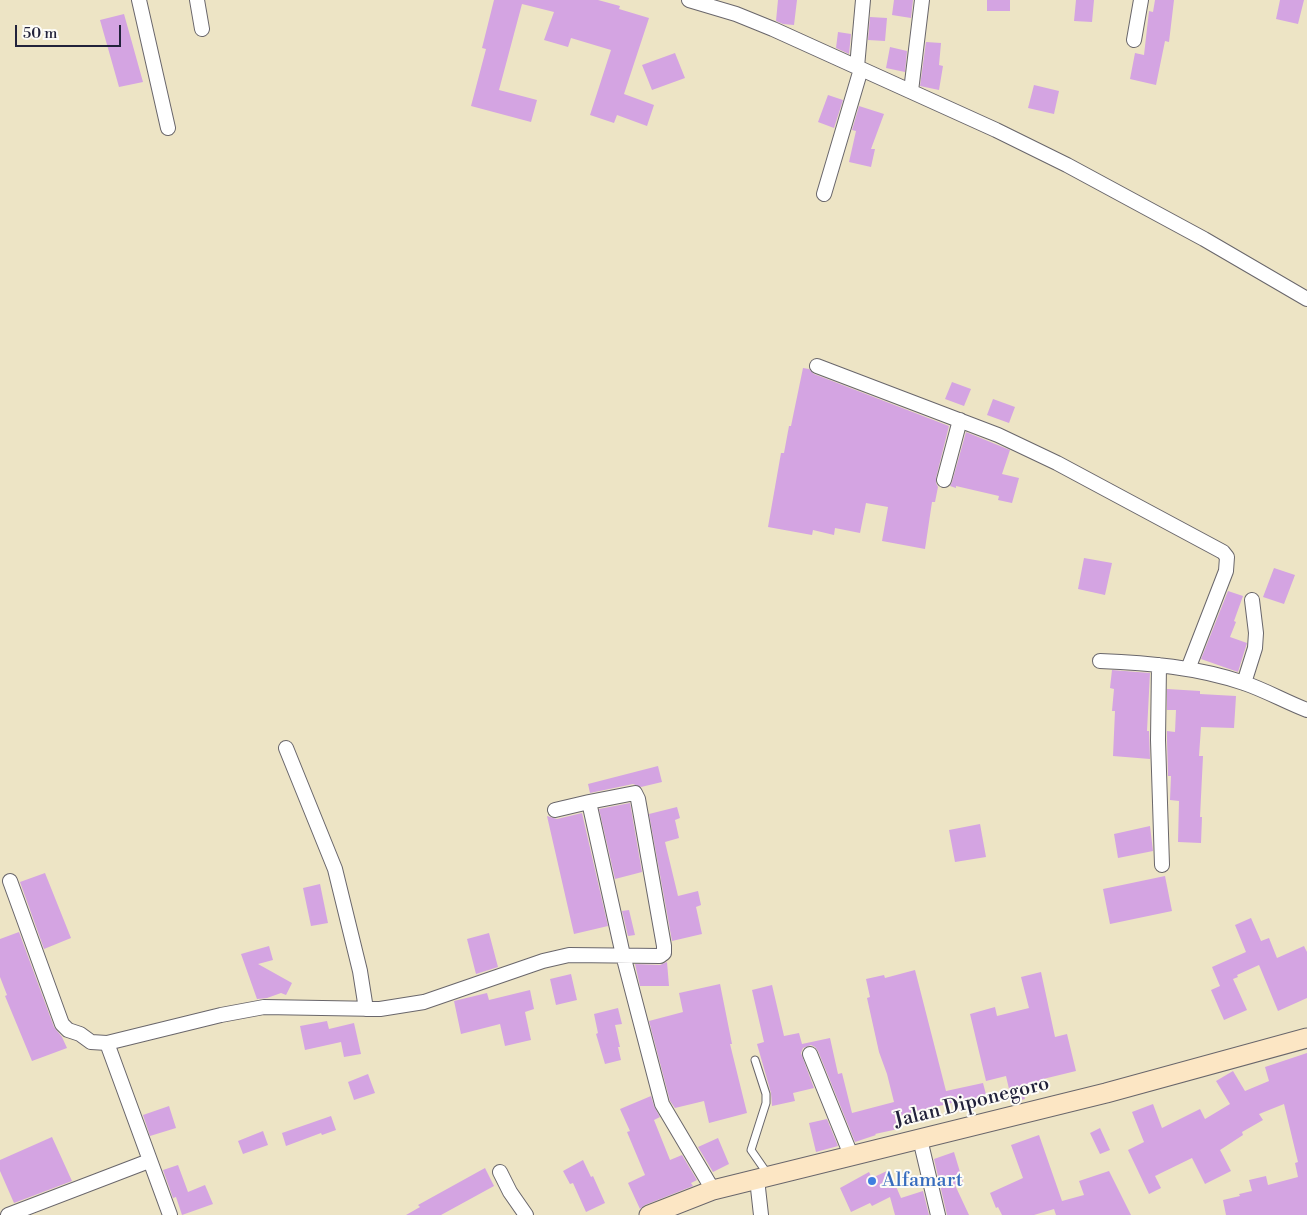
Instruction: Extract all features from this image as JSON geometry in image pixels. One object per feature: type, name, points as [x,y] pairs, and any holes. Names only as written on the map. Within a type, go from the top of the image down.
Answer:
[{"type":"street","points":[[139,0],[168,128]]},
{"type":"street","points":[[196,0],[202,29]]},
{"type":"street","points":[[689,0],[757,22],[996,130],[1110,188],[1307,299]]},
{"type":"street","points":[[824,194],[859,68],[863,0]]},
{"type":"street","points":[[911,91],[922,0]]},
{"type":"street","points":[[1134,40],[1141,0]]},
{"type":"street","points":[[817,366],[998,435],[1057,463],[1226,554],[1228,560],[1226,570],[1188,669]]},
{"type":"street","points":[[944,480],[960,420]]},
{"type":"street","points":[[1244,683],[1255,648],[1256,633],[1252,600]]},
{"type":"street","points":[[1100,662],[1159,665],[1188,669],[1244,683],[1307,710]]},
{"type":"street","points":[[1159,665],[1158,740],[1162,865]]},
{"type":"street","points":[[286,748],[336,869],[360,971],[366,1009]]},
{"type":"street","points":[[10,881],[62,1024],[68,1030],[80,1034],[90,1042],[107,1043],[221,1015],[264,1007],[380,1009],[424,1002],[543,961],[569,955],[623,954],[660,956],[664,953],[664,946],[638,799],[635,793],[555,810]]},
{"type":"street","points":[[589,802],[623,954],[662,1104],[713,1190]]},
{"type":"street","name":"Jalan Diponegoro","points":[[649,1215],[713,1190],[1106,1093],[1307,1038]]},
{"type":"street","points":[[107,1043],[170,1215]]},
{"type":"street","points":[[810,1054],[851,1155]]},
{"type":"street","points":[[920,1139],[938,1215]]},
{"type":"street","points":[[8,1215],[150,1161]]},
{"type":"street","points":[[500,1172],[510,1192],[526,1215]]},
{"type":"street","points":[[761,1215],[763,1177]]},
{"type":"lane","points":[[755,1060],[766,1094],[766,1103],[751,1150],[763,1177]]},
{"type":"building","points":[[494,0],[598,0],[620,6],[619,9],[649,18],[624,94],[654,105],[647,126],[617,115],[614,123],[590,115],[611,50],[571,38],[568,47],[544,40],[554,12],[522,4],[499,90],[537,100],[531,122],[471,106],[486,49],[482,48]]},
{"type":"building","points":[[778,0],[797,0],[794,25],[776,21]]},
{"type":"building","points":[[894,0],[913,0],[911,18],[892,15]]},
{"type":"building","points":[[987,0],[1010,0],[1010,11],[987,11]]},
{"type":"building","points":[[1076,0],[1094,0],[1092,22],[1074,21]]},
{"type":"building","points":[[1155,0],[1174,0],[1169,42],[1165,41],[1156,85],[1130,79],[1135,53],[1144,55],[1149,11],[1153,12]]},
{"type":"building","points":[[1280,0],[1304,0],[1298,24],[1276,19]]},
{"type":"building","points":[[124,14],[143,82],[119,87],[100,20]]},
{"type":"building","points":[[870,17],[887,18],[885,41],[868,40]]},
{"type":"building","points":[[838,32],[851,34],[849,54],[836,48]]},
{"type":"building","points":[[926,42],[941,43],[939,65],[943,66],[939,90],[920,86]]},
{"type":"building","points":[[890,47],[907,51],[905,72],[886,68]]},
{"type":"building","points":[[675,53],[685,78],[652,90],[642,65]]},
{"type":"building","points":[[1034,85],[1059,91],[1054,114],[1028,108]]},
{"type":"building","points":[[828,95],[843,100],[834,128],[818,122]]},
{"type":"building","points":[[859,106],[884,114],[871,149],[875,149],[871,167],[849,162],[856,131],[852,130]]},
{"type":"building","points":[[803,368],[809,369],[814,374],[949,426],[936,478],[938,487],[935,502],[932,502],[925,549],[882,541],[888,507],[866,503],[860,533],[835,528],[834,535],[813,530],[812,535],[768,527],[781,453],[784,453],[789,426],[791,426]]},
{"type":"building","points":[[952,382],[971,389],[964,406],[945,399]]},
{"type":"building","points":[[993,399],[1015,407],[1009,423],[987,415]]},
{"type":"building","points":[[966,432],[1010,450],[1002,474],[1019,478],[1012,503],[998,500],[999,496],[950,486]]},
{"type":"building","points":[[1084,558],[1112,563],[1105,595],[1078,589]]},
{"type":"building","points":[[1274,568],[1295,575],[1284,604],[1263,597]]},
{"type":"building","points":[[1228,591],[1243,596],[1230,637],[1247,643],[1238,672],[1201,659]]},
{"type":"building","points":[[1112,670],[1150,673],[1147,731],[1149,731],[1150,759],[1113,756],[1115,711],[1112,711],[1114,689],[1110,688]]},
{"type":"building","points":[[1167,689],[1200,691],[1200,694],[1236,696],[1234,728],[1201,727],[1199,756],[1203,756],[1200,817],[1202,817],[1201,843],[1178,842],[1179,801],[1170,800],[1171,776],[1168,776],[1167,740],[1167,731],[1175,732],[1176,710],[1167,710]]},
{"type":"building","points":[[658,766],[662,782],[641,787],[633,784],[590,793],[588,784]]},
{"type":"building","points":[[630,803],[642,872],[615,879],[599,809]]},
{"type":"building","points":[[677,807],[680,818],[675,820],[679,838],[665,842],[678,896],[698,891],[701,905],[696,907],[702,934],[672,941],[649,814]]},
{"type":"building","points":[[582,813],[608,926],[574,934],[547,816],[557,819]]},
{"type":"building","points":[[980,824],[986,857],[955,862],[949,830]]},
{"type":"building","points":[[1150,826],[1153,851],[1118,858],[1114,834]]},
{"type":"building","points":[[45,873],[71,938],[44,949],[20,882]]},
{"type":"building","points":[[1165,876],[1172,911],[1110,924],[1103,889]]},
{"type":"building","points":[[320,884],[328,923],[311,926],[303,888]]},
{"type":"building","points":[[629,910],[635,935],[628,936],[622,911]]},
{"type":"building","points":[[1251,918],[1261,941],[1269,938],[1277,958],[1304,946],[1307,952],[1307,998],[1278,1011],[1259,965],[1237,975],[1238,977],[1233,979],[1247,1010],[1224,1020],[1211,990],[1220,986],[1212,967],[1246,952],[1235,925]]},
{"type":"building","points":[[19,932],[54,1027],[62,1037],[67,1048],[32,1061],[5,996],[7,995],[0,977],[0,939]]},
{"type":"building","points":[[489,933],[498,967],[476,974],[467,939]]},
{"type":"building","points":[[269,946],[273,960],[258,964],[292,983],[286,995],[281,993],[257,999],[241,954]]},
{"type":"building","points":[[667,962],[669,986],[640,986],[635,964],[660,965]]},
{"type":"building","points":[[915,970],[946,1091],[983,1083],[988,1102],[954,1112],[952,1103],[917,1111],[895,1118],[898,1129],[875,1134],[855,1142],[818,1051],[811,1045],[803,1048],[801,1053],[814,1088],[793,1093],[795,1101],[772,1106],[771,1093],[757,1044],[764,1042],[752,990],[772,985],[784,1036],[799,1033],[802,1044],[830,1038],[838,1074],[842,1073],[852,1113],[894,1102],[879,1052],[867,998],[870,997],[866,979],[884,975],[885,978]]},
{"type":"building","points":[[1041,972],[1055,1037],[1067,1034],[1076,1071],[1039,1080],[1040,1083],[1022,1088],[1025,1099],[1012,1102],[1006,1076],[986,1081],[970,1014],[995,1007],[997,1016],[1029,1008],[1021,977]]},
{"type":"building","points":[[571,974],[577,1000],[556,1005],[550,979]]},
{"type":"building","points":[[720,984],[732,1044],[730,1044],[747,1113],[709,1123],[704,1101],[675,1108],[670,1101],[649,1021],[683,1012],[679,993]]},
{"type":"building","points":[[530,990],[534,1009],[525,1012],[531,1040],[505,1046],[500,1024],[461,1034],[454,1001],[487,993],[489,1000]]},
{"type":"building","points":[[618,1008],[622,1024],[615,1025],[621,1060],[605,1064],[596,1034],[598,1033],[594,1014]]},
{"type":"building","points":[[327,1021],[329,1029],[354,1023],[361,1054],[344,1057],[341,1042],[305,1050],[300,1026]]},
{"type":"building","points":[[1307,1053],[1307,1215],[1226,1215],[1223,1200],[1252,1191],[1249,1180],[1266,1176],[1268,1185],[1298,1177],[1295,1163],[1298,1162],[1284,1104],[1259,1114],[1263,1120],[1242,1132],[1243,1135],[1220,1150],[1231,1171],[1205,1184],[1192,1158],[1155,1176],[1161,1188],[1149,1194],[1128,1150],[1144,1142],[1132,1112],[1153,1104],[1162,1128],[1200,1109],[1205,1119],[1230,1104],[1216,1081],[1233,1071],[1245,1091],[1269,1081],[1265,1067]]},
{"type":"building","points":[[368,1074],[375,1093],[354,1100],[348,1082]]},
{"type":"building","points":[[651,1096],[660,1117],[654,1120],[670,1160],[682,1155],[697,1180],[691,1183],[693,1186],[645,1205],[640,1209],[628,1183],[645,1175],[627,1132],[630,1131],[620,1109]]},
{"type":"building","points":[[169,1106],[176,1128],[150,1136],[143,1115]]},
{"type":"building","points":[[331,1116],[336,1130],[322,1135],[321,1133],[286,1146],[282,1133]]},
{"type":"building","points":[[827,1119],[838,1146],[816,1152],[809,1123]]},
{"type":"building","points":[[1100,1128],[1110,1150],[1100,1154],[1090,1133]]},
{"type":"building","points":[[263,1131],[268,1145],[243,1154],[238,1141]]},
{"type":"building","points":[[1039,1135],[1062,1201],[1084,1195],[1079,1181],[1109,1171],[1131,1215],[1056,1215],[1054,1209],[1034,1215],[1002,1215],[998,1207],[996,1208],[990,1193],[1023,1178],[1011,1145]]},
{"type":"building","points":[[52,1137],[72,1181],[14,1203],[0,1171],[0,1160]]},
{"type":"building","points":[[718,1138],[729,1164],[713,1172],[698,1147]]},
{"type":"building","points":[[954,1152],[963,1182],[955,1185],[969,1215],[947,1215],[934,1159]]},
{"type":"building","points":[[583,1160],[591,1177],[593,1176],[605,1203],[586,1212],[573,1183],[570,1184],[563,1171]]},
{"type":"building","points":[[178,1165],[188,1192],[205,1185],[213,1204],[182,1215],[176,1197],[173,1198],[163,1170]]},
{"type":"building","points":[[485,1168],[494,1186],[441,1215],[406,1215],[420,1207],[418,1205]]},
{"type":"building","points":[[889,1170],[901,1198],[923,1191],[929,1215],[895,1215],[890,1197],[872,1206],[870,1203],[851,1212],[840,1188],[869,1172],[872,1178]]},
{"type":"place","name":"Alfamart","points":[[872,1181]]}]
